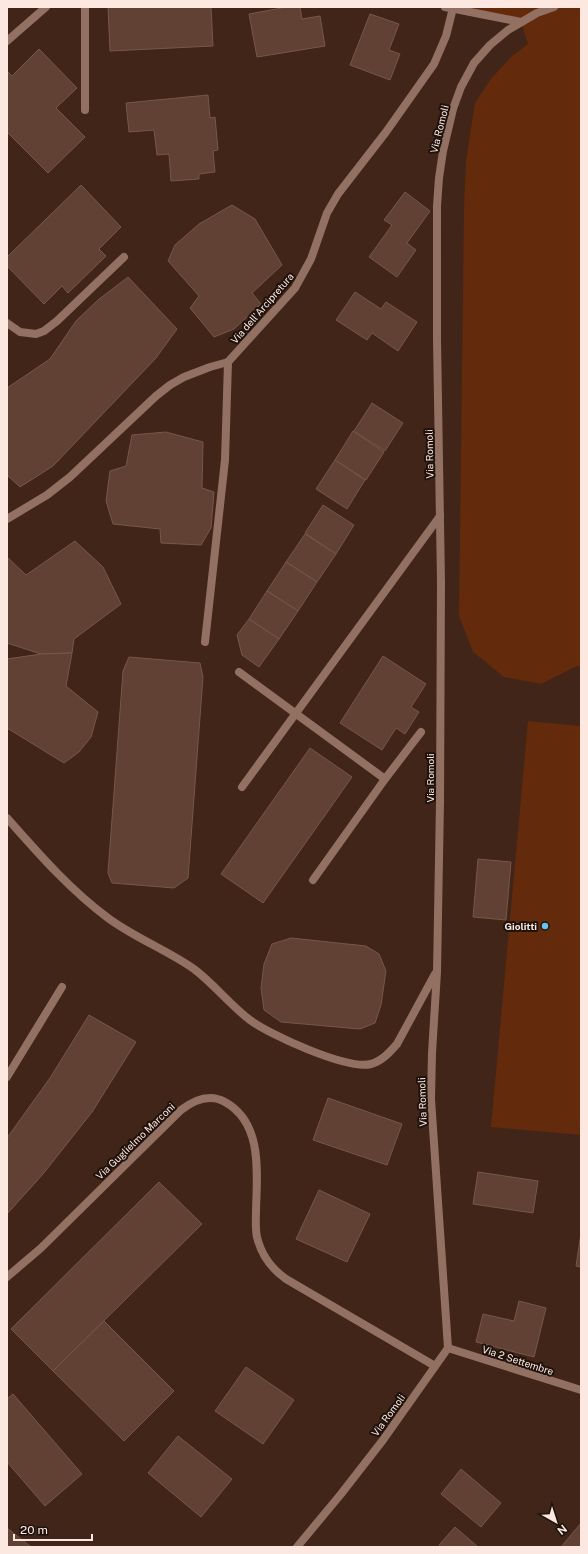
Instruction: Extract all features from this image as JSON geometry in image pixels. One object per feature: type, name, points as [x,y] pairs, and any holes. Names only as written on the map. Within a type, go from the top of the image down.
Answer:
[{"type":"street","points":[[7,41],[46,7]]},
{"type":"street","points":[[85,7],[85,110]]},
{"type":"street","name":"Via Romoli","points":[[297,1547],[383,1440],[448,1348],[431,1099],[437,972],[440,794],[440,516],[437,340],[437,206],[443,152],[453,109],[461,87],[470,70],[490,45],[508,30],[537,13],[554,7]]},
{"type":"street","points":[[449,8],[521,22]]},
{"type":"street","name":"Via dell'Arcipretura","points":[[228,362],[289,294],[300,279],[311,259],[327,213],[338,194],[386,132],[434,64],[446,36],[449,8]]},
{"type":"street","points":[[7,323],[20,332],[36,334],[44,331],[57,321],[124,257]]},
{"type":"street","points":[[7,520],[41,499],[70,477],[156,396],[170,385],[192,373],[228,362],[226,460],[205,642]]},
{"type":"street","points":[[242,787],[440,516]]},
{"type":"street","points":[[239,672],[297,713],[385,779]]},
{"type":"street","points":[[313,880],[385,779],[421,732]]},
{"type":"street","points":[[7,818],[74,890],[109,919],[192,968],[249,1019],[264,1029],[284,1039],[344,1062],[371,1064],[392,1050],[397,1044],[437,972]]},
{"type":"street","points":[[7,1077],[62,987]]},
{"type":"street","name":"Via Guglielmo Marconi","points":[[7,1277],[41,1248],[181,1110],[194,1101],[215,1098],[226,1102],[238,1110],[249,1127],[253,1138],[257,1161],[257,1237],[263,1253],[272,1267],[286,1279],[435,1366]]},
{"type":"street","name":"Via 2 Settembre","points":[[448,1348],[581,1390]]},
{"type":"shaded area","points":[[445,7],[581,7],[581,666],[577,666],[541,684],[504,677],[473,652],[459,616],[464,208],[466,161],[475,103],[490,80],[511,57],[528,44],[521,22]]},
{"type":"shaded area","name":"Giolitti","points":[[528,721],[581,726],[581,1135],[491,1127]]},
{"type":"building","points":[[108,7],[211,7],[213,46],[110,51]]},
{"type":"building","points":[[287,7],[300,7],[302,19],[320,16],[325,46],[257,57],[249,14]]},
{"type":"building","points":[[370,14],[399,24],[389,50],[400,54],[390,80],[350,65]]},
{"type":"building","points":[[39,49],[77,88],[56,108],[85,137],[48,173],[7,132],[7,71],[12,76]]},
{"type":"building","points":[[208,95],[210,118],[215,117],[218,150],[213,151],[215,172],[199,174],[199,179],[171,181],[169,154],[157,155],[154,130],[129,132],[126,103]]},
{"type":"building","points":[[81,185],[121,227],[99,249],[106,256],[68,293],[62,286],[44,304],[7,266],[7,257]]},
{"type":"building","points":[[405,192],[430,211],[407,243],[416,250],[397,277],[369,257],[392,225],[384,220]]},
{"type":"building","points":[[232,205],[255,219],[282,265],[252,293],[261,304],[234,329],[214,337],[190,308],[199,296],[168,261],[175,245],[199,224]]},
{"type":"building","points":[[128,277],[177,329],[156,358],[53,466],[20,487],[7,475],[7,388],[50,359],[76,321],[98,300]]},
{"type":"building","points":[[355,292],[381,309],[386,302],[417,322],[398,351],[372,333],[367,340],[336,320]]},
{"type":"building","points":[[372,403],[403,423],[385,451],[354,431]]},
{"type":"building","points":[[353,431],[384,452],[366,480],[335,460]]},
{"type":"building","points":[[166,432],[203,442],[202,488],[214,492],[211,528],[201,545],[161,543],[160,529],[113,524],[106,501],[110,471],[126,466],[132,435]]},
{"type":"building","points":[[335,460],[365,480],[347,509],[316,489]]},
{"type":"building","points":[[323,505],[354,525],[336,554],[305,533]]},
{"type":"building","points":[[305,534],[336,554],[317,582],[286,562]]},
{"type":"building","points":[[75,541],[103,567],[121,604],[74,639],[72,653],[41,654],[7,643],[7,557],[26,575]]},
{"type":"building","points":[[286,562],[317,582],[298,611],[267,591]]},
{"type":"building","points":[[267,591],[298,611],[279,639],[249,619]]},
{"type":"building","points":[[249,619],[279,639],[259,667],[242,655],[237,635]]},
{"type":"building","points":[[72,653],[66,686],[98,712],[91,737],[79,752],[64,763],[7,728],[7,659],[41,654]]},
{"type":"building","points":[[383,656],[426,684],[411,707],[419,712],[405,734],[396,728],[382,750],[340,723]]},
{"type":"building","points":[[129,657],[200,663],[203,677],[188,878],[174,888],[112,883],[108,873],[123,671]]},
{"type":"building","points":[[310,748],[352,777],[263,903],[221,874]]},
{"type":"building","points":[[478,859],[511,862],[506,920],[473,917]]},
{"type":"building","points":[[291,938],[366,946],[379,954],[386,971],[381,1005],[375,1023],[360,1029],[281,1022],[264,1010],[261,988],[264,964],[272,944]]},
{"type":"building","points":[[89,1015],[136,1042],[92,1112],[43,1174],[7,1214],[7,1138],[50,1078]]},
{"type":"building","points":[[328,1098],[402,1124],[387,1165],[313,1140]]},
{"type":"building","points":[[478,1172],[538,1181],[533,1213],[473,1204]]},
{"type":"building","points":[[159,1182],[202,1224],[53,1371],[11,1329]]},
{"type":"building","points":[[319,1190],[370,1214],[347,1262],[296,1239]]},
{"type":"building","points":[[581,1233],[581,1267],[576,1266]]},
{"type":"building","points":[[519,1301],[546,1308],[534,1357],[476,1342],[483,1314],[514,1321]]},
{"type":"building","points":[[104,1321],[174,1391],[124,1441],[53,1371]]},
{"type":"building","points":[[246,1367],[294,1400],[263,1444],[215,1411]]},
{"type":"building","points":[[13,1394],[82,1474],[45,1506],[7,1462],[7,1399]]},
{"type":"building","points":[[178,1436],[232,1479],[201,1517],[148,1473]]},
{"type":"building","points":[[461,1469],[501,1503],[481,1527],[441,1494]]},
{"type":"building","points":[[581,1523],[581,1547],[561,1547]]},
{"type":"building","points":[[455,1527],[478,1547],[442,1547],[439,1545]]},
{"type":"building","points":[[7,1528],[30,1546],[7,1547]]},
{"type":"place","name":"Giolitti","points":[[545,926]]}]
